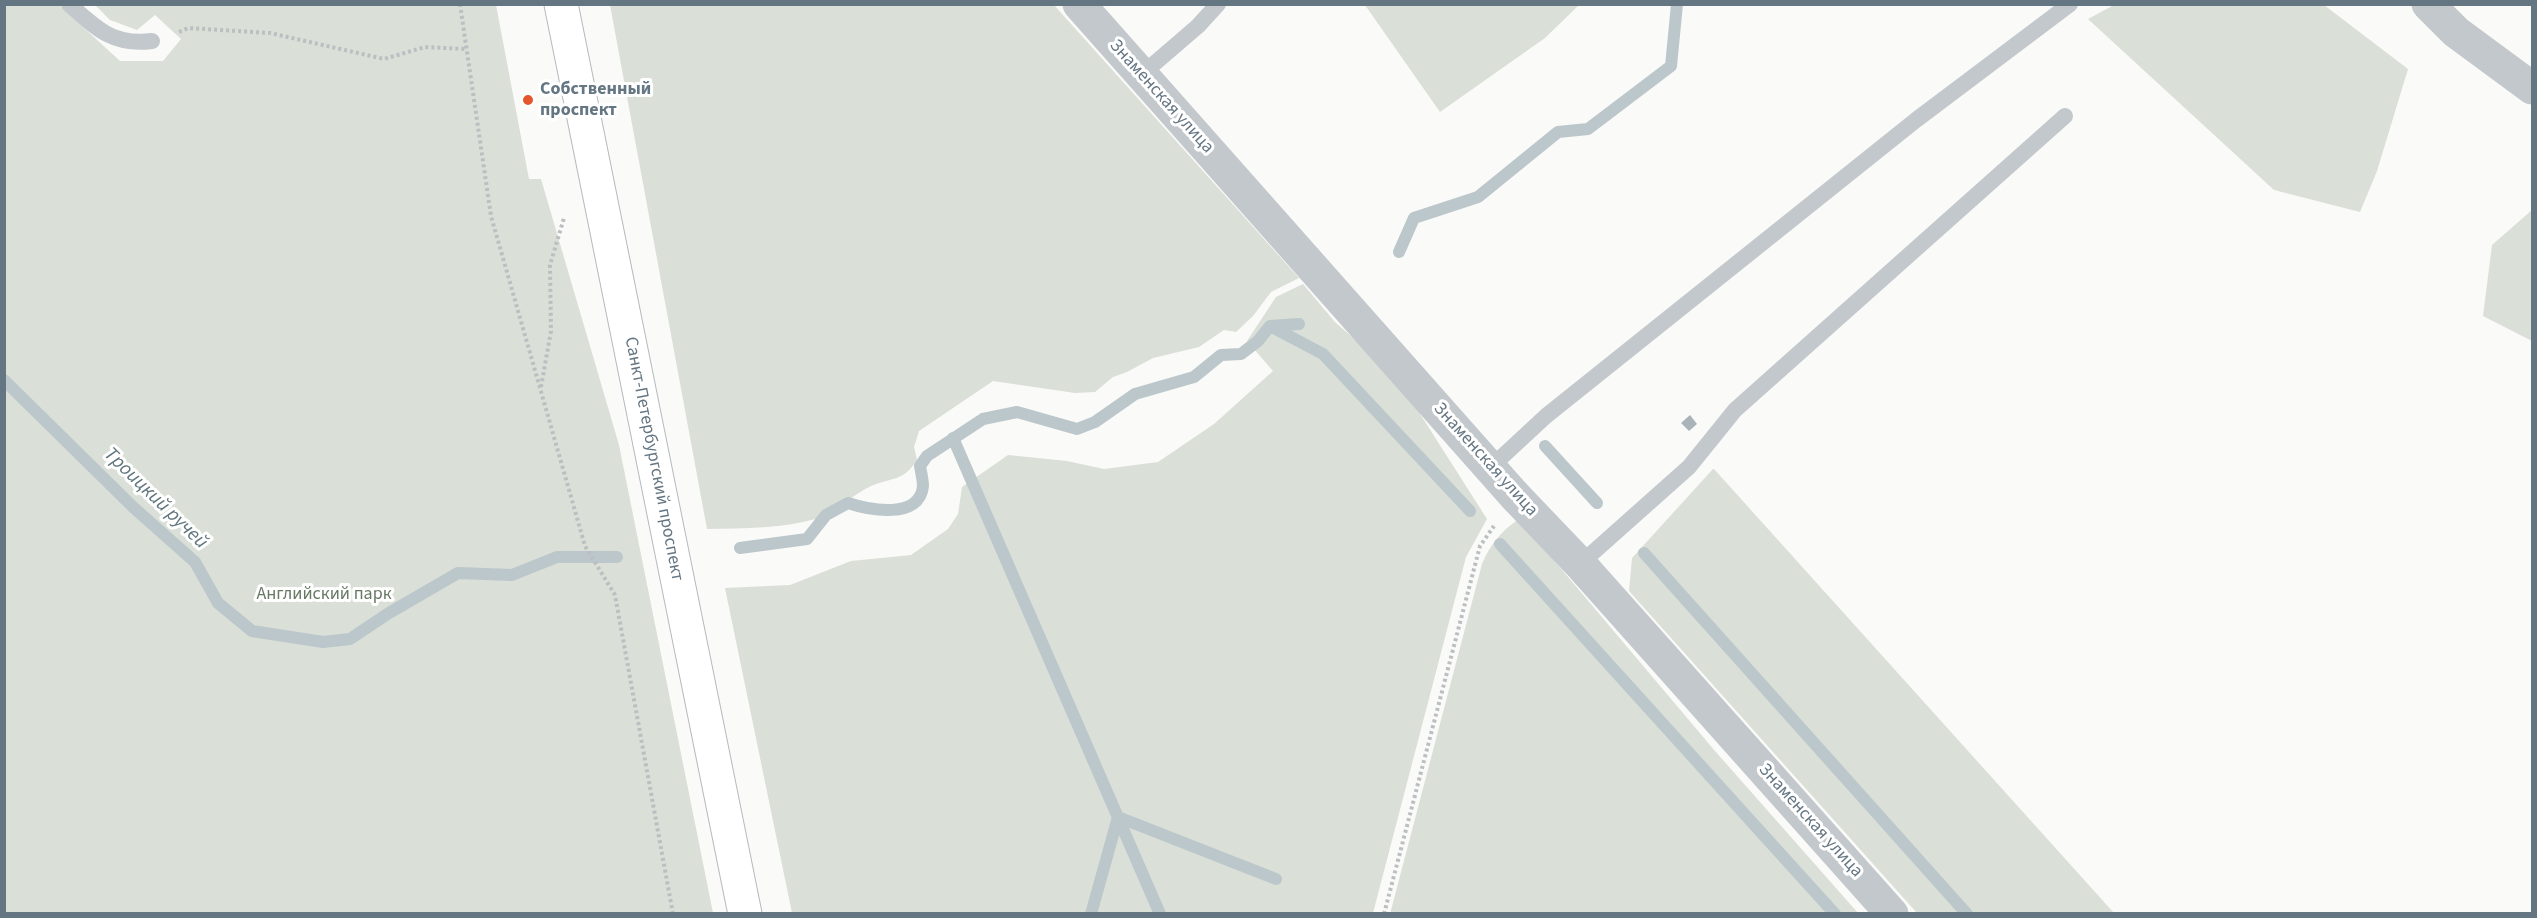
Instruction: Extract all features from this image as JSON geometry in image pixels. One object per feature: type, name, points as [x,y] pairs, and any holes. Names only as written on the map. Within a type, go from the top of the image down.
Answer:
[{"type":"main road","name":"Санкт-Петербургский проспект","points":[[561,4],[745,914]]},
{"type":"street","name":"Знаменская улица","points":[[1079,4],[1515,496],[1580,564],[1892,914]]},
{"type":"street","points":[[2428,4],[2456,32],[2532,88]]},
{"type":"lane","points":[[69,4],[100,32],[132,43],[152,40]]},
{"type":"lane","points":[[1141,75],[1198,26],[1218,4]]},
{"type":"lane","points":[[1491,467],[1546,416],[1916,120],[2070,4]]},
{"type":"lane","points":[[1580,564],[1689,467],[1735,410],[2065,116]]},
{"type":"path","points":[[460,4],[491,216],[585,546],[615,595],[673,914]]},
{"type":"path","points":[[152,40],[163,39],[188,28],[270,33],[384,59],[425,46],[465,49]]},
{"type":"path","points":[[541,391],[551,331],[550,265],[564,218]]},
{"type":"path","points":[[1384,914],[1480,546],[1515,496]]},
{"type":"green space","points":[[2116,4],[2324,5],[2408,69],[2377,171],[2360,212],[2274,190],[2088,19]]},
{"type":"green space","name":"Английский парк","points":[[4,5],[59,5],[120,61],[163,61],[181,39],[155,15],[137,30],[110,20],[95,5],[496,5],[529,179],[541,179],[619,445],[713,913],[5,913]]},
{"type":"green space","points":[[610,5],[1054,5],[1299,278],[1271,292],[1253,316],[1236,332],[1224,330],[1199,347],[1153,358],[1113,377],[1095,392],[1075,393],[993,381],[919,431],[914,447],[917,460],[902,476],[864,489],[819,518],[777,526],[707,529]]},
{"type":"green space","points":[[1365,5],[1579,5],[1545,38],[1440,112]]},
{"type":"green space","points":[[2532,210],[2532,341],[2483,316],[2492,245]]},
{"type":"green space","points":[[1303,284],[1335,322],[1360,344],[1408,395],[1487,519],[1466,557],[1373,913],[792,913],[725,588],[790,585],[851,561],[911,555],[948,529],[958,514],[962,487],[1008,455],[1067,461],[1104,469],[1158,462],[1214,424],[1273,371],[1247,341],[1276,297]]},
{"type":"green space","points":[[1713,469],[2114,913],[1917,913],[1629,591],[1632,558]]},
{"type":"green space","points":[[1525,515],[1536,539],[1715,751],[1858,913],[1390,914],[1482,564],[1499,536]]},
{"type":"building","points":[[1690,415],[1697,424],[1689,431],[1681,423]]},
{"type":"waterway","name":"Троицкий ручей","points":[[1399,252],[1414,218],[1478,197],[1558,132],[1588,129],[1671,66],[1677,4]]},
{"type":"waterway","name":"Троицкий ручей","points":[[740,548],[807,539],[826,515],[848,503],[880,510],[892,510],[913,504],[920,497],[923,486],[920,466],[927,456],[983,419],[1017,412],[1077,429],[1095,422],[1135,394],[1194,377],[1221,355],[1241,354],[1258,341],[1270,326],[1299,324]]},
{"type":"waterway","points":[[1270,326],[1323,354],[1470,511]]},
{"type":"waterway","name":"Троицкий ручей","points":[[4,380],[133,507],[195,562],[218,603],[252,631],[323,642],[350,639],[389,613],[458,573],[512,575],[557,557],[617,557]]},
{"type":"waterway","points":[[953,438],[1160,914]]},
{"type":"waterway","points":[[1545,446],[1597,503]]},
{"type":"waterway","points":[[1500,544],[1835,914]]},
{"type":"waterway","points":[[1644,553],[1967,914]]},
{"type":"waterway","points":[[1091,914],[1118,817],[1276,879]]},
{"type":"place","name":"Собственный проспект","points":[[528,100]]}]
